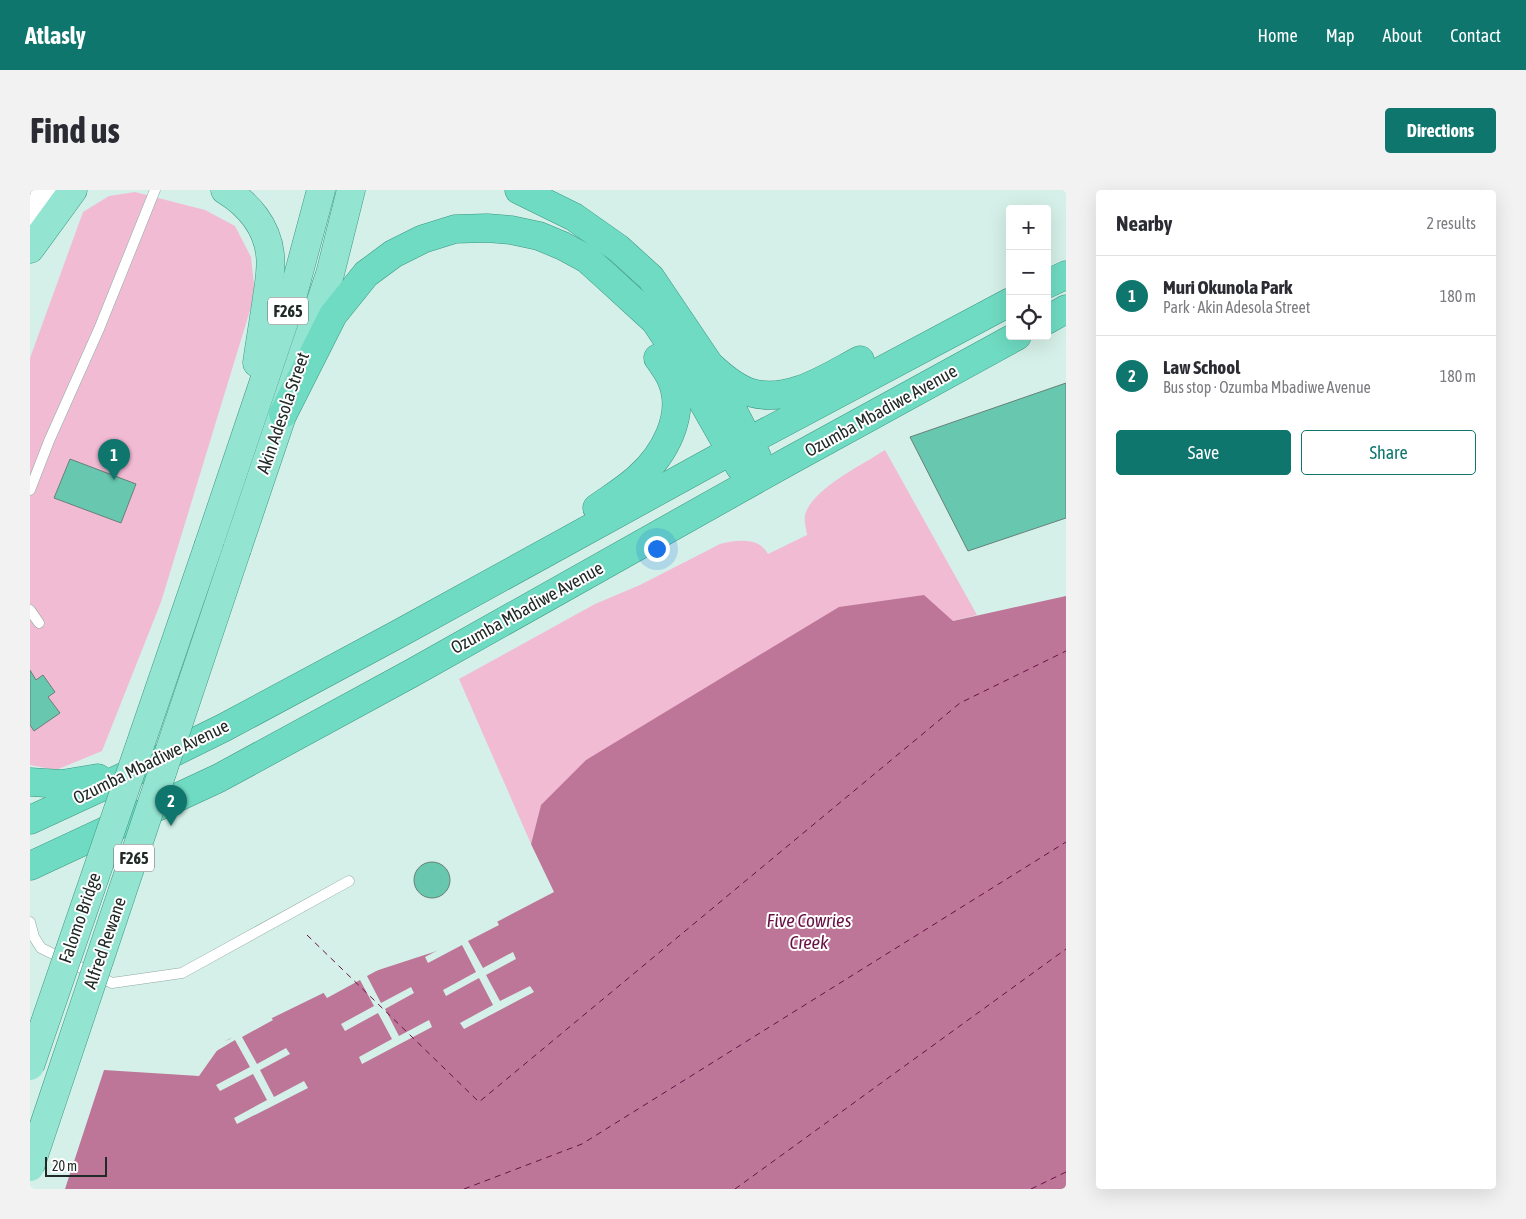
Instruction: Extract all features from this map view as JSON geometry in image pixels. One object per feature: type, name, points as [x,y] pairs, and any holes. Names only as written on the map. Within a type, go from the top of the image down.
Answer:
[{"type":"highway","points":[[520,190],[574,217],[618,248],[651,278],[709,364],[740,446],[757,479]]},
{"type":"highway","points":[[282,414],[333,315],[366,274],[393,254],[423,239],[455,229],[487,228],[511,230],[539,236],[563,246],[587,260],[655,321],[740,446]]},
{"type":"highway","points":[[1051,282],[1066,275]]},
{"type":"highway","points":[[556,546],[584,518],[637,479],[659,454],[672,428],[676,414],[672,381],[648,340],[631,300]]},
{"type":"highway","points":[[709,364],[728,381],[752,393],[774,394],[792,392],[804,389],[910,336],[1006,302]]},
{"type":"highway","name":"Ozumba Mbadiwe Avenue","points":[[30,820],[136,771],[216,731],[1006,303]]},
{"type":"highway","points":[[1051,318],[1066,309]]},
{"type":"highway","name":"Ozumba Mbadiwe Avenue","points":[[30,866],[219,778],[412,673],[757,479],[1010,340]]},
{"type":"highway","points":[[30,782],[62,784],[136,771]]},
{"type":"main road","points":[[30,248],[46,190]]},
{"type":"main road","points":[[30,248],[73,190]]},
{"type":"main road","points":[[225,190],[238,198],[255,215],[264,234],[270,254],[269,281],[248,430]]},
{"type":"main road","name":"Akin Adesola Street","points":[[209,544],[292,298],[321,190]]},
{"type":"main road","name":"Akin Adesola Street","points":[[237,550],[330,274],[351,190]]},
{"type":"main road","name":"Falomo Bridge","points":[[30,1066],[209,544]]},
{"type":"main road","name":"Alfred Rewane","points":[[30,1167],[237,550]]},
{"type":"lane","points":[[30,489],[155,190]]},
{"type":"lane","points":[[30,610],[39,623]]},
{"type":"lane","points":[[30,922],[34,937],[41,948],[112,983],[182,973],[349,881]]},
{"type":"shaded area","points":[[135,192],[205,210],[235,226],[251,257],[255,294],[161,602],[102,751],[56,770],[30,765],[30,358],[83,212],[109,196]]},
{"type":"shaded area","points":[[885,450],[977,615],[953,621],[541,805],[531,844],[459,679],[595,604],[640,585],[720,544],[735,541],[751,541],[760,545],[768,554],[807,535],[805,515],[811,503],[819,494],[841,477]]},
{"type":"water","name":"Five Cowries Creek","points":[[924,595],[953,621],[1066,596],[1066,1189],[65,1189],[104,1070],[199,1076],[223,1042],[354,978],[449,947],[554,892],[531,844],[541,805],[586,760],[839,607]]},
{"type":"pier","points":[[496,919],[499,925],[468,941],[483,968],[513,952],[516,959],[486,975],[500,1001],[530,986],[534,992],[464,1029],[460,1023],[493,1005],[479,978],[446,996],[443,990],[476,972],[462,945],[428,963],[425,957],[459,939],[452,945],[464,936]]},
{"type":"pier","points":[[391,963],[367,976],[381,1003],[411,987],[414,993],[385,1009],[399,1036],[429,1020],[432,1027],[362,1064],[359,1057],[392,1039],[378,1013],[345,1031],[341,1024],[374,1006],[360,980],[327,998],[323,992],[355,975],[350,980],[359,974]]},
{"type":"pier","points":[[270,1016],[273,1020],[242,1037],[257,1064],[286,1048],[290,1054],[260,1070],[274,1097],[304,1081],[308,1088],[237,1124],[234,1118],[267,1100],[253,1074],[220,1091],[216,1085],[250,1067],[235,1040],[213,1053],[222,1040],[230,1036],[225,1041],[230,1039],[236,1033]]},
{"type":"building","points":[[1066,383],[1066,518],[968,551],[910,437]]},
{"type":"building","points":[[70,459],[136,484],[121,523],[54,498]]},
{"type":"building","points":[[30,670],[36,680],[43,675],[55,692],[48,697],[60,713],[34,731],[30,725]]},
{"type":"building","points":[[432,862],[439,863],[445,867],[449,873],[449,887],[445,893],[439,897],[432,898],[425,897],[419,893],[415,887],[414,880],[415,873],[419,867],[425,863]]},
{"type":"ferry route","points":[[307,935],[479,1102],[960,703],[1066,651]]},
{"type":"ferry route","points":[[464,1189],[582,1144],[1066,842]]},
{"type":"ferry route","points":[[735,1189],[1066,949]]},
{"type":"ferry route","points":[[1031,1189],[1066,1172]]},
{"type":"place","name":"Muri Okunola Park","points":[[114,480]]},
{"type":"place","name":"Law School","points":[[171,826]]}]
